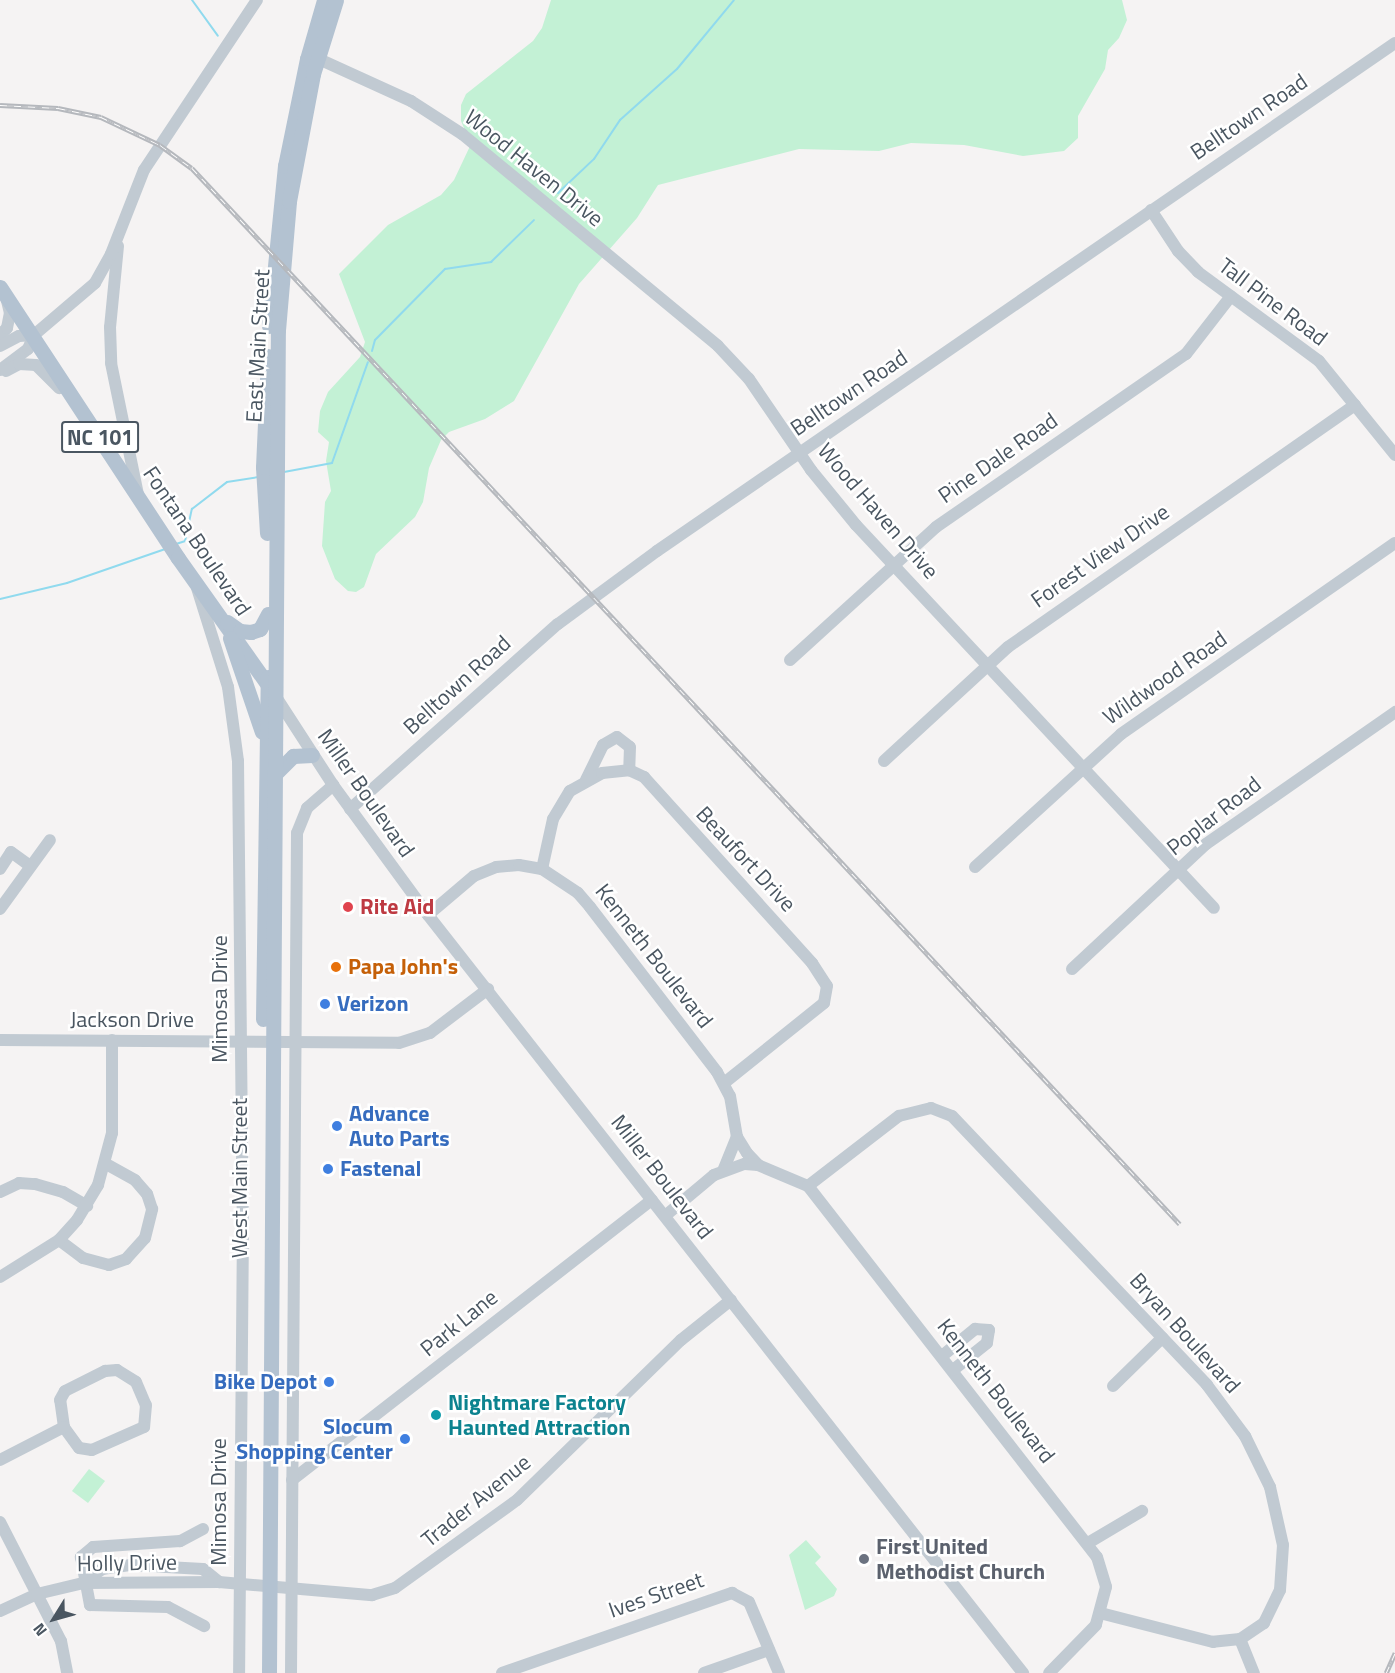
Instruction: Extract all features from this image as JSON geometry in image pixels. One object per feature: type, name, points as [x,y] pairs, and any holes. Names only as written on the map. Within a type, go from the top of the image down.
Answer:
[{"type":"main road","name":"East Main Street","points":[[268,684],[270,472],[278,330],[290,201],[324,0]]},
{"type":"main road","name":"East Main Street","points":[[313,57],[336,0]]},
{"type":"main road","name":"Fontana Boulevard","points":[[2,290],[34,335],[178,558],[278,700]]},
{"type":"main road","name":"East Main Street","points":[[270,472],[278,700]]},
{"type":"main road","points":[[223,619],[240,631],[251,632],[260,629],[268,614]]},
{"type":"main road","points":[[223,619],[266,743]]},
{"type":"main road","name":"West Main Street","points":[[268,684],[266,743],[268,1045],[265,1585],[269,1673]]},
{"type":"main road","name":"West Main Street","points":[[268,1045],[278,700]]},
{"type":"main road","points":[[277,772],[293,756],[312,755]]},
{"type":"main road","name":"West Main Street","points":[[260,1673],[265,1585]]},
{"type":"street","points":[[0,370],[28,349],[34,335],[95,283],[120,230],[144,170],[257,0]]},
{"type":"street","name":"Belltown Road","points":[[350,809],[558,624],[799,452],[1395,43]]},
{"type":"street","name":"Wood Haven Drive","points":[[313,57],[411,101],[475,144],[718,346],[749,379],[799,452],[846,513],[1214,908]]},
{"type":"street","name":"Tall Pine Road","points":[[1151,210],[1187,261],[1311,354],[1395,455]]},
{"type":"street","points":[[120,230],[112,304],[111,363],[139,498]]},
{"type":"street","points":[[0,335],[6,328],[10,313],[2,290]]},
{"type":"street","name":"Pine Dale Road","points":[[790,660],[892,563],[936,527],[1176,362],[1203,337],[1232,296]]},
{"type":"street","points":[[0,346],[20,336],[34,335]]},
{"type":"street","points":[[0,370],[19,364],[36,365],[53,379],[89,432],[107,448]]},
{"type":"street","name":"Forest View Drive","points":[[884,761],[987,666],[1041,623],[1355,405]]},
{"type":"street","name":"Wildwood Road","points":[[975,867],[1082,767],[1121,734],[1395,543]]},
{"type":"street","name":"Mimosa Drive","points":[[195,582],[228,687],[237,735],[239,782],[243,1226],[239,1673]]},
{"type":"street","name":"Miller Boulevard","points":[[278,700],[312,755],[428,915],[488,988],[1023,1673]]},
{"type":"street","name":"Poplar Road","points":[[1072,969],[1225,829],[1395,712]]},
{"type":"street","points":[[542,869],[549,832],[558,807],[570,791],[586,780],[609,771],[629,770],[630,747],[617,737],[603,745],[586,780]]},
{"type":"street","name":"Beaufort Drive","points":[[629,770],[644,777],[812,963],[827,986],[818,1010],[724,1083]]},
{"type":"street","points":[[291,1673],[297,833],[307,808],[333,785]]},
{"type":"street","points":[[0,909],[50,840]]},
{"type":"street","points":[[0,869],[10,852],[30,866]]},
{"type":"street","name":"Kenneth Boulevard","points":[[428,915],[463,883],[485,871],[519,865],[542,869],[578,893],[590,906],[724,1083],[730,1096],[736,1137],[758,1165],[808,1186],[1097,1557],[1106,1587],[1100,1613],[1084,1641],[1049,1673]]},
{"type":"street","name":"Jackson Drive","points":[[0,1040],[112,1040],[268,1045],[409,1041],[445,1023],[488,988]]},
{"type":"street","points":[[0,1277],[59,1240],[87,1206],[106,1164],[113,1126],[112,1040]]},
{"type":"street","name":"Bryan Boulevard","points":[[808,1186],[899,1116],[920,1108],[942,1111],[970,1132],[1215,1394],[1245,1436],[1266,1476],[1277,1510],[1283,1557],[1280,1590],[1264,1623],[1240,1639]]},
{"type":"street","points":[[723,1171],[736,1137]]},
{"type":"street","points":[[59,1240],[82,1258],[110,1264],[126,1259],[146,1238],[152,1209],[147,1194],[135,1180],[106,1164]]},
{"type":"street","points":[[665,1216],[705,1181],[723,1171],[758,1165]]},
{"type":"street","points":[[0,1192],[19,1183],[35,1184],[63,1192],[87,1206]]},
{"type":"street","name":"Park Lane","points":[[292,1480],[652,1200]]},
{"type":"street","name":"Trader Avenue","points":[[265,1585],[372,1595],[406,1582],[517,1500],[681,1340],[731,1300]]},
{"type":"street","points":[[942,1356],[975,1329],[989,1330],[987,1344],[953,1370]]},
{"type":"street","points":[[1113,1386],[1162,1338]]},
{"type":"street","points":[[105,1371],[125,1373],[136,1382],[146,1412],[144,1427],[136,1433],[86,1449],[71,1440],[64,1427],[60,1400],[64,1391],[105,1371]]},
{"type":"street","points":[[0,1460],[64,1427]]},
{"type":"street","points":[[1088,1543],[1142,1511]]},
{"type":"street","points":[[0,1522],[61,1641],[67,1673]]},
{"type":"street","points":[[203,1529],[180,1541],[85,1550],[81,1557],[86,1600],[94,1607],[168,1607],[204,1626]]},
{"type":"street","points":[[83,1583],[102,1569],[130,1565],[203,1569],[219,1582]]},
{"type":"street","name":"Holly Drive","points":[[0,1611],[37,1593],[83,1583],[219,1582],[265,1585]]},
{"type":"street","name":"Ives Street","points":[[502,1673],[732,1593],[749,1602],[779,1673]]},
{"type":"street","points":[[1100,1613],[1204,1641],[1240,1639],[1254,1673]]},
{"type":"street","points":[[704,1673],[770,1650]]},
{"type":"green space","points":[[551,0],[1122,0],[1127,20],[1119,38],[1108,50],[1105,69],[1078,116],[1078,138],[1064,151],[1023,156],[964,145],[911,143],[879,151],[799,149],[658,185],[637,218],[579,284],[514,401],[485,419],[449,432],[441,440],[429,468],[423,502],[415,517],[376,554],[364,587],[356,592],[348,591],[335,579],[322,546],[325,502],[331,491],[326,461],[329,442],[318,432],[320,411],[328,392],[360,357],[365,342],[339,274],[388,225],[441,195],[454,180],[471,144],[461,121],[461,105],[466,94],[533,41],[542,28]]},
{"type":"green space","points":[[89,1469],[105,1481],[88,1503],[72,1491]]},
{"type":"green space","points":[[806,1540],[821,1557],[815,1563],[837,1589],[834,1596],[805,1610],[789,1555]]},
{"type":"waterway","points":[[192,0],[218,36]]},
{"type":"waterway","points":[[558,193],[594,159],[620,120],[677,69],[734,0]]},
{"type":"waterway","points":[[372,351],[375,340],[445,269],[491,262],[534,220]]},
{"type":"waterway","points":[[284,472],[332,463],[368,362]]},
{"type":"waterway","points":[[176,544],[185,541],[192,509],[227,482],[257,477]]},
{"type":"waterway","points":[[0,599],[67,583],[165,549]]},
{"type":"railway","points":[[0,105],[58,108],[101,117],[160,145],[192,168],[1180,1224]]},
{"type":"railway","points":[[1386,1673],[1395,1653]]},
{"type":"place","name":"Rite Aid","points":[[348,907]]},
{"type":"place","name":"Papa John's","points":[[336,967]]},
{"type":"place","name":"Verizon","points":[[325,1004]]},
{"type":"place","name":"Advance Auto Parts","points":[[337,1126]]},
{"type":"place","name":"Fastenal","points":[[328,1169]]},
{"type":"place","name":"Bike Depot","points":[[329,1382]]},
{"type":"place","name":"Nightmare Factory Haunted Attraction","points":[[436,1415]]},
{"type":"place","name":"Slocum Shopping Center","points":[[405,1439]]},
{"type":"place","name":"First United Methodist Church","points":[[864,1559]]}]
